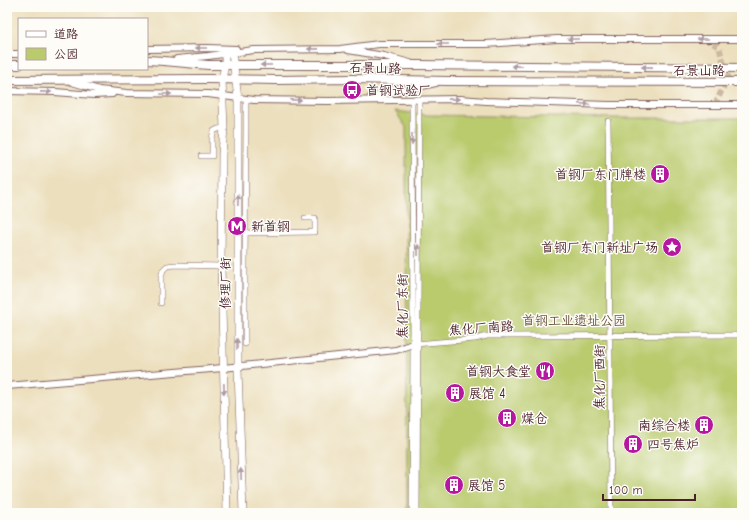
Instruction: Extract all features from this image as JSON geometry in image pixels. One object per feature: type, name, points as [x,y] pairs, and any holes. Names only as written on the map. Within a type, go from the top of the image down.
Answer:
[{"type":"main road","points":[[224,128],[222,79],[229,53]]},
{"type":"main road","name":"修理厂街","points":[[229,53],[234,65],[236,79],[242,98],[238,366],[243,513]]},
{"type":"main road","name":"石景山路","points":[[148,60],[208,65],[742,68]]},
{"type":"main road","points":[[7,65],[18,65]]},
{"type":"main road","name":"石景山路","points":[[7,80],[352,79],[447,81],[742,82]]},
{"type":"main road","name":"修理厂街","points":[[224,128],[222,154],[221,266],[227,513]]},
{"type":"street","name":"石景山路","points":[[164,61],[254,50],[340,49],[380,44],[486,44],[557,39],[742,39]]},
{"type":"street","points":[[148,49],[208,48],[254,50]]},
{"type":"street","points":[[340,49],[384,56],[417,65]]},
{"type":"street","points":[[7,54],[18,54]]},
{"type":"street","points":[[65,80],[99,90],[127,93]]},
{"type":"street","points":[[328,101],[375,96],[447,81]]},
{"type":"street","points":[[7,91],[55,92],[94,95],[127,93],[208,94],[254,100],[328,101],[460,99],[609,105],[742,105]]},
{"type":"street","points":[[242,98],[246,137],[246,344]]},
{"type":"street","name":"焦化厂东街","points":[[412,100],[417,513]]},
{"type":"street","name":"焦化厂东街","points":[[412,513],[419,100]]},
{"type":"street","name":"焦化厂西街","points":[[608,120],[611,513]]},
{"type":"street","points":[[201,156],[212,156],[212,138],[214,131],[224,128]]},
{"type":"street","points":[[245,233],[315,232],[315,218],[305,218]]},
{"type":"street","points":[[161,303],[161,277],[163,270],[167,266],[221,266]]},
{"type":"street","name":"焦化厂南路","points":[[415,344],[475,339],[487,336],[742,335]]},
{"type":"street","points":[[7,386],[223,368],[396,350],[415,344]]},
{"type":"green space","name":"首钢工业遗址公园","points":[[395,111],[427,115],[742,118],[742,513],[407,513],[406,127]]},
{"type":"tunnel","points":[[705,39],[719,47],[728,77],[715,105]]},
{"type":"place","name":"首钢试验厂","points":[[352,90]]},
{"type":"place","name":"首钢厂东门牌楼","points":[[660,174]]},
{"type":"place","name":"新首钢","points":[[237,226]]},
{"type":"place","name":"首钢厂东门新址广场","points":[[672,247]]},
{"type":"place","name":"首钢大食堂","points":[[545,371]]},
{"type":"place","name":"展馆 4","points":[[455,393]]},
{"type":"place","name":"煤仓","points":[[507,418]]},
{"type":"place","name":"南综合楼","points":[[704,425]]},
{"type":"place","name":"四号焦炉","points":[[633,444]]},
{"type":"place","name":"展馆 5","points":[[454,485]]}]
